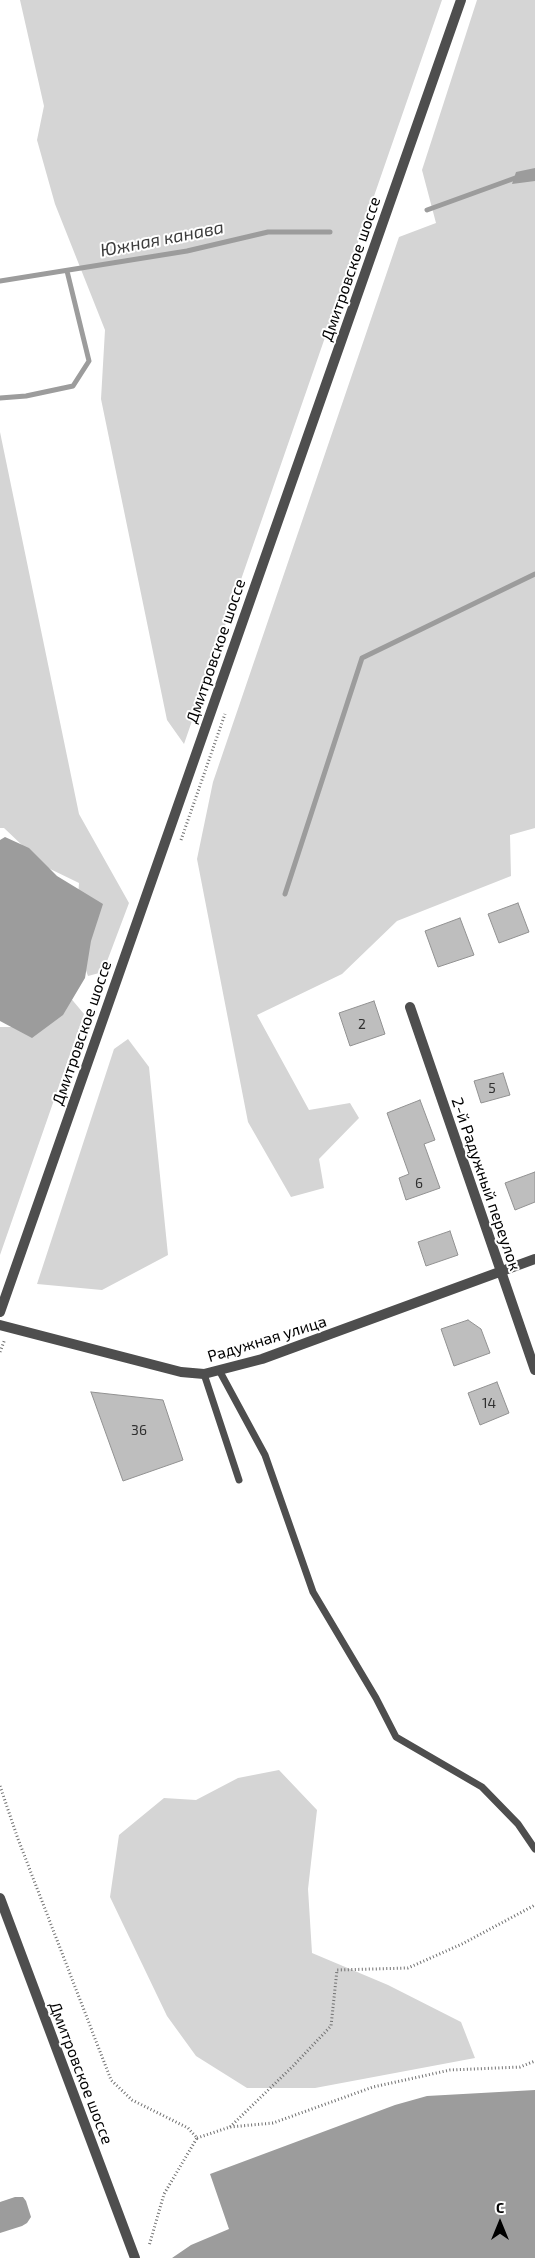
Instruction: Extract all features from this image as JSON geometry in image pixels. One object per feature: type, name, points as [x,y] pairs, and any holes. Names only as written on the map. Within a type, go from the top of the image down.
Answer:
[{"type":"street","name":"Дмитровское шоссе","points":[[0,1312],[461,0]]},
{"type":"street","name":"2-й Радужный переулок","points":[[410,1007],[535,1370]]},
{"type":"street","name":"Радужная улица","points":[[0,1325],[181,1372],[204,1374],[262,1359],[535,1259]]},
{"type":"street","name":"Дмитровское шоссе","points":[[0,1898],[135,2258]]},
{"type":"lane","points":[[219,1370],[264,1455],[313,1592],[376,1698],[396,1737],[482,1787],[518,1824],[535,1849]]},
{"type":"lane","points":[[204,1374],[239,1480]]},
{"type":"path","points":[[0,1786],[18,1840],[111,2080],[132,2100],[188,2128],[197,2138]]},
{"type":"path","points":[[230,2127],[331,2026],[337,1970],[408,1968],[462,1944],[535,1905]]},
{"type":"path","points":[[149,2246],[164,2194],[197,2138],[230,2127],[273,2123],[373,2087],[450,2070],[520,2067],[535,2061]]},
{"type":"shaded area","points":[[20,0],[442,0],[184,744],[167,720],[101,399],[105,330],[55,204],[37,140],[44,106]]},
{"type":"shaded area","points":[[477,0],[535,0],[535,828],[510,835],[511,876],[397,921],[342,974],[257,1015],[309,1110],[350,1103],[359,1118],[319,1159],[324,1188],[291,1197],[248,1122],[197,859],[213,782],[399,237],[436,223],[422,170]]},
{"type":"shaded area","points":[[535,168],[535,181],[512,184],[516,172]]},
{"type":"shaded area","points":[[0,432],[79,814],[129,903],[103,972],[88,976],[75,940],[79,883],[44,866],[4,828],[0,828]]},
{"type":"shaded area","points":[[5,837],[29,848],[57,876],[103,904],[91,941],[85,978],[63,1015],[32,1038],[0,1021],[0,840]]},
{"type":"shaded area","points":[[69,996],[84,1014],[0,1255],[0,1027],[46,1027]]},
{"type":"shaded area","points":[[128,1039],[149,1067],[168,1255],[102,1290],[37,1284],[114,1049]]},
{"type":"shaded area","points":[[279,1770],[317,1810],[308,1889],[312,1953],[388,1985],[461,2022],[475,2058],[315,2088],[247,2088],[196,2056],[167,2016],[110,1897],[119,1835],[164,1798],[196,1800],[238,1778]]},
{"type":"shaded area","points":[[535,2090],[535,2258],[172,2258],[191,2245],[229,2229],[210,2174],[395,2105],[427,2096]]},
{"type":"shaded area","points":[[15,2197],[23,2197],[31,2217],[22,2226],[0,2233],[0,2202]]},
{"type":"building","points":[[518,903],[529,932],[499,943],[488,914]]},
{"type":"building","points":[[460,918],[474,955],[438,967],[425,931]]},
{"type":"building","points":[[374,1001],[385,1034],[350,1046],[339,1013]]},
{"type":"building","points":[[503,1073],[510,1095],[481,1103],[474,1081]]},
{"type":"building","points":[[420,1100],[435,1140],[424,1144],[440,1188],[406,1200],[399,1178],[409,1174],[387,1113]]},
{"type":"building","points":[[535,1172],[535,1202],[515,1210],[505,1183]]},
{"type":"building","points":[[450,1231],[458,1255],[426,1266],[418,1242]]},
{"type":"building","points":[[468,1320],[481,1329],[490,1353],[454,1366],[441,1329]]},
{"type":"building","points":[[497,1382],[509,1413],[480,1425],[468,1393]]},
{"type":"building","points":[[91,1392],[163,1400],[183,1460],[123,1481]]},
{"type":"waterway","name":"Южная канава","points":[[427,210],[518,177]]},
{"type":"waterway","name":"Южная канава","points":[[0,281],[187,251],[268,232],[330,232]]},
{"type":"waterway","points":[[0,398],[26,396],[73,386],[89,361],[67,271]]},
{"type":"waterway","points":[[285,894],[362,658],[535,574]]}]
